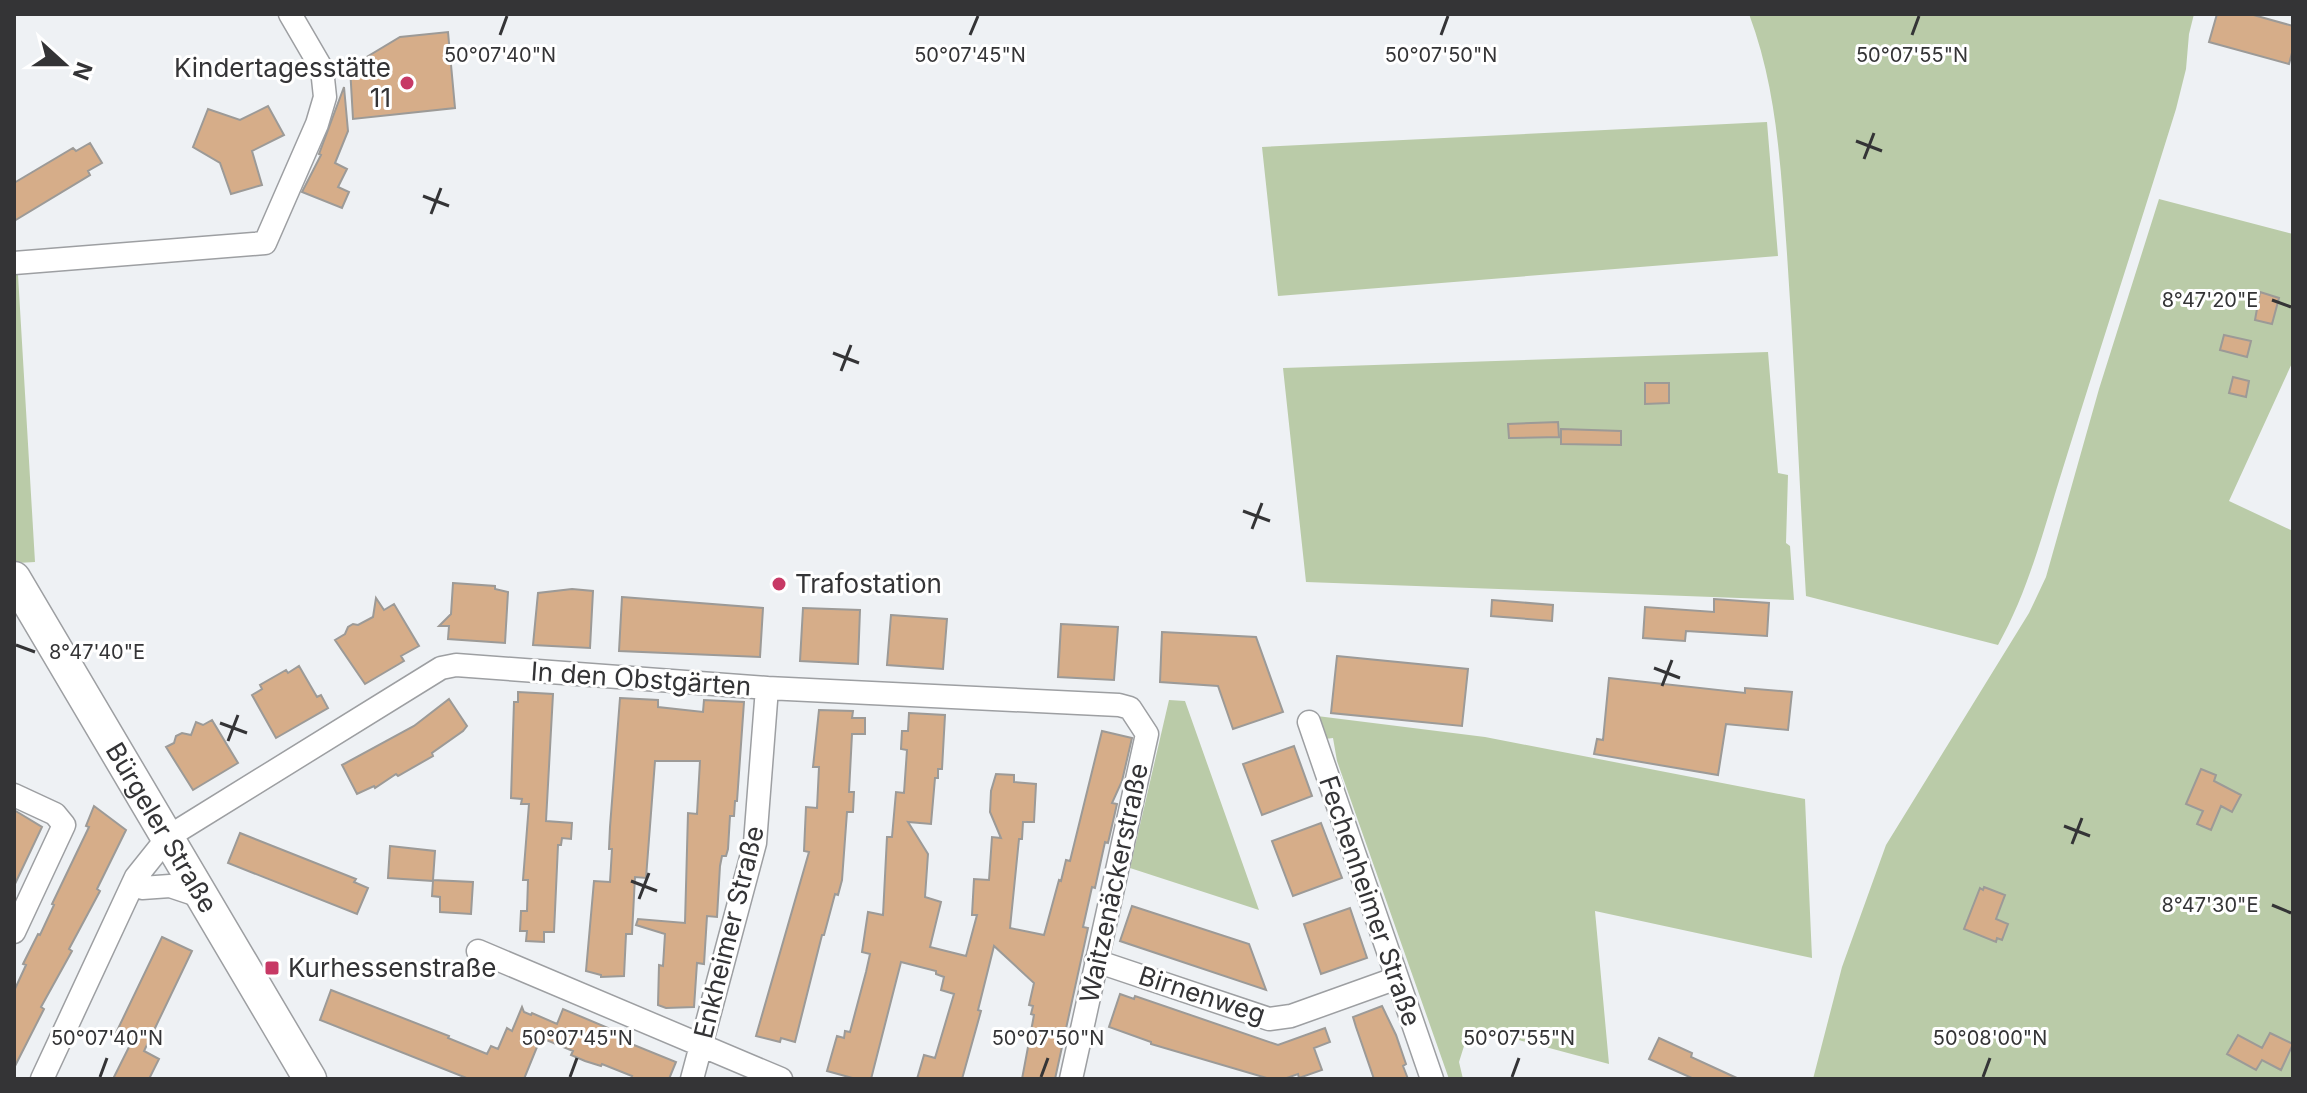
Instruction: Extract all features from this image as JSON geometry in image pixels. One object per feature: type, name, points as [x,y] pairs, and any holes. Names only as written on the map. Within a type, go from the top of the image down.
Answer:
[{"type":"street","points":[[14,263],[265,243],[317,124],[325,97],[322,69],[290,14]]},
{"type":"street","name":"Bürgeler Straße","points":[[14,578],[310,1079]]},
{"type":"street","name":"In den Obstgärten","points":[[173,847],[447,666],[767,688],[1119,705],[1130,708],[1136,714],[1147,734]]},
{"type":"street","name":"Enkheimer Straße","points":[[692,1079],[755,843],[767,688]]},
{"type":"street","name":"Fechenheimer Straße","points":[[1309,722],[1432,1079]]},
{"type":"street","name":"Waitzenäckerstraße","points":[[1071,1079],[1147,734]]},
{"type":"street","points":[[14,795],[55,814],[64,825],[14,932]]},
{"type":"street","points":[[42,1079],[135,892],[136,877],[173,847]]},
{"type":"street","points":[[135,892],[170,886],[203,897]]},
{"type":"street","points":[[478,951],[781,1079]]},
{"type":"street","name":"Birnenweg","points":[[1096,961],[1269,1019],[1291,1016],[1397,978]]},
{"type":"green space","points":[[1749,14],[2194,14],[2176,109],[2035,558],[2019,603],[1998,645],[1806,596],[1780,163],[1766,73]]},
{"type":"green space","points":[[1767,122],[1778,256],[1278,296],[1262,147]]},
{"type":"green space","points":[[2159,199],[2293,234],[2293,361],[2229,501],[2293,531],[2293,1079],[1813,1079],[1842,967],[1886,845],[2029,613],[2046,577],[2099,389]]},
{"type":"green space","points":[[14,275],[18,275],[35,562],[17,563],[14,559]]},
{"type":"green space","points":[[1768,352],[1778,473],[1788,475],[1786,543],[1790,546],[1794,600],[1306,582],[1283,368]]},
{"type":"green space","points":[[1169,700],[1185,701],[1259,910],[1130,868]]},
{"type":"green space","points":[[1317,716],[1485,737],[1805,799],[1812,958],[1595,911],[1609,1064],[1470,1027],[1459,1062],[1463,1079],[1449,1079],[1337,761],[1333,738],[1325,739]]},
{"type":"building","points":[[2217,14],[2250,14],[2293,26],[2293,49],[2289,64],[2209,42]]},
{"type":"building","points":[[448,32],[455,108],[353,119],[350,67],[400,37]]},
{"type":"building","points":[[344,87],[348,131],[335,163],[347,169],[338,187],[349,192],[342,208],[302,192],[321,155]]},
{"type":"building","points":[[268,106],[284,135],[252,151],[262,185],[231,194],[220,163],[193,147],[208,109],[240,120]]},
{"type":"building","points":[[90,143],[102,163],[88,171],[90,175],[14,221],[14,183],[73,148],[76,151]]},
{"type":"building","points":[[2260,292],[2279,298],[2272,324],[2255,320]]},
{"type":"building","points":[[2224,335],[2251,341],[2247,357],[2220,350]]},
{"type":"building","points":[[2233,377],[2249,381],[2246,397],[2229,393]]},
{"type":"building","points":[[1645,383],[1669,383],[1669,403],[1645,404]]},
{"type":"building","points":[[1558,422],[1559,437],[1509,438],[1508,424]]},
{"type":"building","points":[[1561,429],[1621,431],[1621,445],[1561,444]]},
{"type":"building","points":[[453,583],[495,586],[495,589],[508,592],[505,643],[448,639],[449,626],[439,626],[451,614]]},
{"type":"building","points":[[572,589],[593,591],[590,648],[533,645],[538,593]]},
{"type":"building","points":[[622,597],[763,608],[760,657],[619,651]]},
{"type":"building","points":[[376,598],[384,610],[394,604],[419,646],[401,656],[404,661],[365,684],[335,640],[345,634],[348,627],[373,617]]},
{"type":"building","points":[[1714,599],[1769,603],[1767,636],[1686,631],[1685,641],[1643,638],[1645,607],[1714,612]]},
{"type":"building","points":[[1492,600],[1553,605],[1552,621],[1491,616]]},
{"type":"building","points":[[803,608],[860,610],[858,664],[800,661]]},
{"type":"building","points":[[891,615],[947,619],[943,669],[887,665]]},
{"type":"building","points":[[1061,624],[1118,627],[1114,680],[1058,677]]},
{"type":"building","points":[[1162,632],[1256,637],[1283,712],[1233,729],[1218,686],[1160,682]]},
{"type":"building","points":[[1337,656],[1468,669],[1462,726],[1331,713]]},
{"type":"building","points":[[299,666],[317,697],[321,695],[328,708],[276,738],[252,695],[262,689],[260,685]]},
{"type":"building","points":[[1609,678],[1745,693],[1745,688],[1792,692],[1788,730],[1726,724],[1718,775],[1594,754],[1597,739],[1603,740]]},
{"type":"building","points":[[518,692],[553,694],[546,821],[572,823],[571,839],[562,838],[561,845],[558,845],[554,932],[544,932],[544,942],[526,941],[527,931],[520,931],[521,911],[527,911],[528,880],[523,880],[529,804],[521,804],[522,799],[511,798],[514,702],[518,702]]},
{"type":"building","points":[[620,698],[658,700],[658,707],[703,712],[704,700],[744,702],[737,801],[734,816],[730,816],[728,849],[726,856],[722,856],[720,866],[717,917],[707,916],[704,964],[697,963],[694,1007],[666,1008],[658,1005],[659,965],[663,966],[665,934],[636,925],[638,919],[685,923],[688,813],[697,814],[700,761],[655,761],[646,878],[635,877],[632,934],[626,934],[624,976],[601,977],[586,971],[594,881],[610,882],[610,827]]},
{"type":"building","points":[[449,699],[467,726],[463,731],[432,753],[433,756],[375,788],[357,794],[342,765],[414,726]]},
{"type":"building","points":[[819,710],[853,711],[852,718],[865,718],[865,734],[852,734],[849,792],[854,792],[853,812],[847,812],[838,895],[835,894],[822,935],[795,1042],[781,1038],[780,1042],[756,1036],[809,852],[804,851],[806,807],[817,808],[819,767],[813,767]]},
{"type":"building","points":[[909,713],[945,715],[942,769],[938,769],[938,778],[935,778],[931,824],[908,822],[928,854],[925,897],[941,902],[930,947],[966,956],[977,915],[972,915],[974,879],[989,880],[992,837],[1001,838],[990,812],[996,774],[1014,775],[1014,782],[1036,784],[1034,822],[1023,822],[1022,839],[1019,839],[1010,928],[1044,935],[1066,860],[1070,861],[1102,731],[1132,738],[1122,781],[1112,803],[1117,804],[1108,843],[1105,842],[1095,888],[1092,887],[1083,927],[1088,928],[1055,1079],[1022,1079],[1034,1015],[1031,1014],[1033,1006],[1029,1005],[1034,983],[994,946],[978,1010],[981,1011],[962,1079],[917,1079],[924,1055],[935,1058],[954,994],[941,990],[944,977],[936,971],[901,962],[871,1079],[856,1079],[827,1071],[837,1036],[844,1038],[845,1031],[850,1032],[866,972],[870,954],[862,952],[868,912],[883,915],[887,837],[892,837],[896,792],[904,793],[907,750],[901,749],[902,731],[908,731]]},
{"type":"building","points":[[212,720],[238,763],[193,790],[166,747],[182,733],[191,735],[196,722],[203,725]]},
{"type":"building","points":[[1294,746],[1312,796],[1262,815],[1243,764]]},
{"type":"building","points":[[2201,769],[2216,775],[2214,781],[2241,795],[2232,812],[2221,806],[2211,830],[2197,824],[2203,811],[2186,804]]},
{"type":"building","points":[[94,806],[126,830],[97,889],[100,891],[69,949],[72,951],[41,1007],[44,1009],[14,1068],[14,991],[26,965],[23,964],[40,935],[89,827],[86,826]]},
{"type":"building","points":[[14,810],[42,827],[14,886]]},
{"type":"building","points":[[1321,823],[1342,878],[1293,896],[1272,841]]},
{"type":"building","points":[[240,833],[356,879],[354,882],[368,888],[357,914],[228,863]]},
{"type":"building","points":[[390,846],[435,851],[433,880],[473,882],[471,914],[440,912],[440,897],[432,896],[433,881],[388,878]]},
{"type":"building","points":[[1984,887],[2005,895],[1996,919],[2008,924],[2002,940],[1997,938],[1996,942],[1964,929],[1980,888],[1983,890]]},
{"type":"building","points":[[1132,906],[1249,944],[1266,990],[1120,941]]},
{"type":"building","points":[[1350,908],[1367,958],[1321,974],[1304,924]]},
{"type":"building","points":[[162,937],[192,951],[144,1051],[159,1059],[149,1079],[113,1079],[130,1045],[114,1037]]},
{"type":"building","points":[[331,990],[487,1054],[491,1046],[498,1049],[507,1028],[512,1031],[522,1007],[524,1012],[557,1024],[563,1009],[627,1036],[624,1041],[676,1062],[669,1079],[630,1079],[632,1076],[585,1061],[571,1055],[573,1051],[544,1039],[542,1043],[539,1042],[524,1079],[469,1079],[320,1020]]},
{"type":"building","points":[[1120,994],[1134,999],[1135,996],[1278,1045],[1325,1028],[1330,1042],[1314,1048],[1322,1070],[1299,1078],[1298,1074],[1284,1079],[1270,1079],[1151,1044],[1109,1027]]},
{"type":"building","points":[[1382,1006],[1396,1035],[1408,1079],[1374,1079],[1353,1017]]},
{"type":"building","points":[[2270,1033],[2293,1044],[2281,1070],[2262,1060],[2256,1070],[2227,1054],[2238,1035],[2262,1048]]},
{"type":"building","points":[[1659,1038],[1739,1079],[1694,1079],[1649,1059]]},
{"type":"place","name":"Kindertagesstätte 11","points":[[407,83]]},
{"type":"place","name":"Trafostation","points":[[779,584]]},
{"type":"place","name":"Kurhessenstraße","points":[[272,968]]}]
